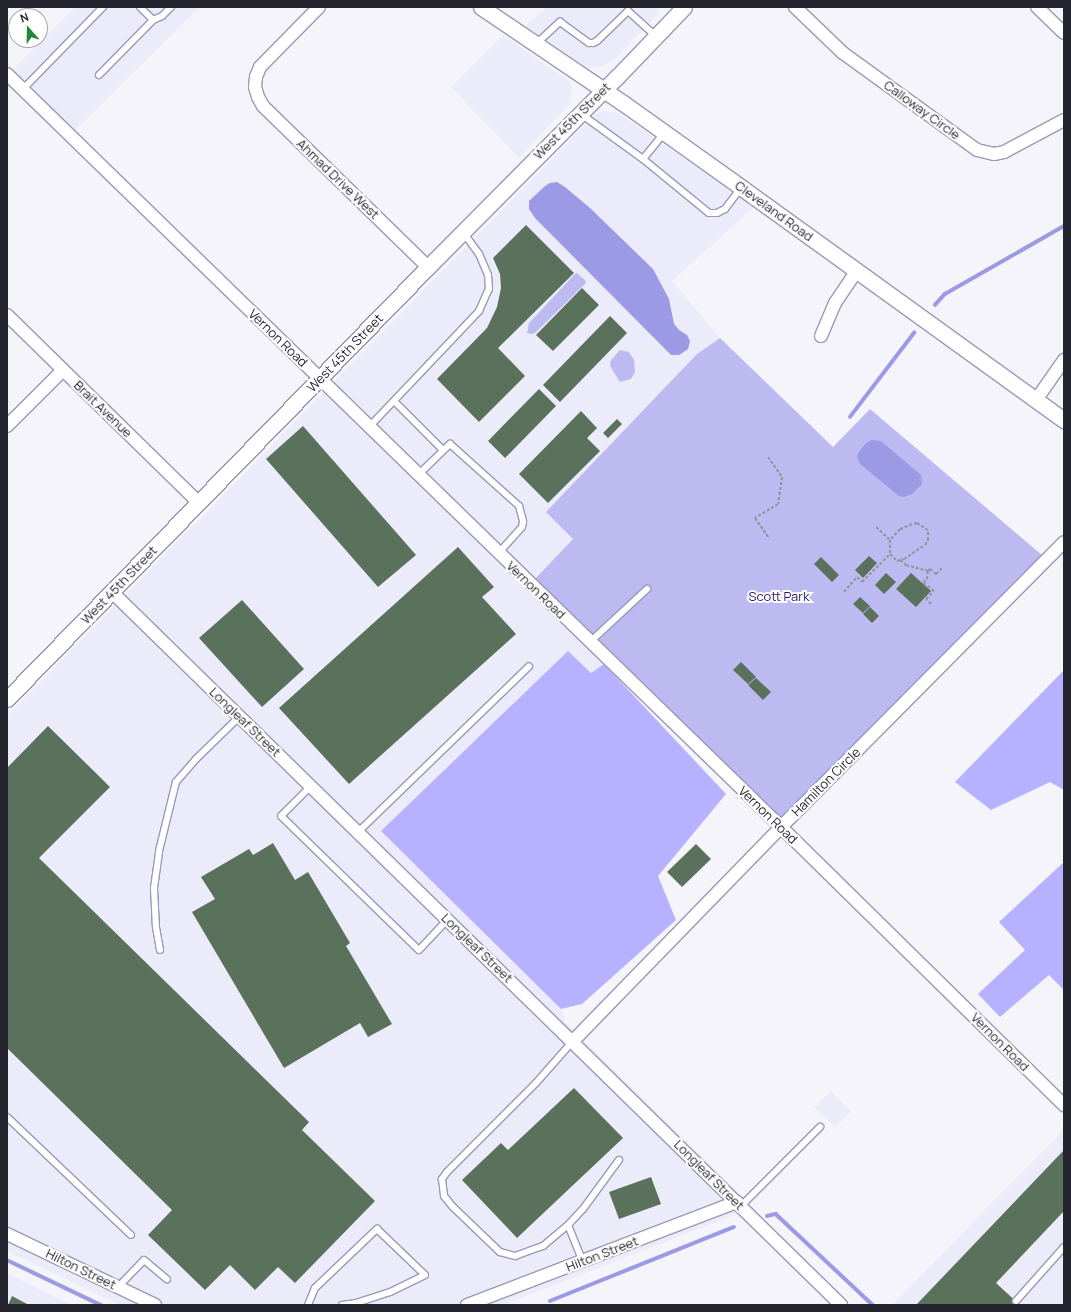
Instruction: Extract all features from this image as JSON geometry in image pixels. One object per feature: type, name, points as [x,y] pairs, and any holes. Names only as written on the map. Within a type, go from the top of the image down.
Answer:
[{"type":"street","name":"Ahmad Drive West","points":[[319,7],[260,67],[256,77],[255,87],[263,106],[428,266]]},
{"type":"street","name":"Cleveland Road","points":[[481,7],[603,90],[742,188],[1064,420]]},
{"type":"street","name":"West 45th Street","points":[[7,699],[198,502],[320,379],[428,266],[684,7]]},
{"type":"street","name":"Calloway Circle","points":[[795,7],[843,53],[977,150],[994,154],[1004,152],[1064,120]]},
{"type":"street","points":[[1037,7],[1064,33]]},
{"type":"street","name":"Vernon Road","points":[[7,74],[498,554],[781,827],[1064,1105]]},
{"type":"street","points":[[821,336],[835,303],[857,270]]},
{"type":"street","name":"Brait Avenue","points":[[7,315],[198,502]]},
{"type":"street","points":[[1036,400],[1064,360]]},
{"type":"street","points":[[7,426],[63,370]]},
{"type":"street","name":"Hamilton Circle","points":[[573,1041],[781,827],[1064,542]]},
{"type":"street","name":"Longleaf Street","points":[[112,592],[573,1041],[841,1305]]},
{"type":"street","name":"Hilton Street","points":[[466,1305],[739,1204]]},
{"type":"street","name":"Hilton Street","points":[[7,1234],[155,1305]]},
{"type":"lane","points":[[23,89],[103,7]]},
{"type":"lane","points":[[140,7],[153,20]]},
{"type":"lane","points":[[99,75],[153,20],[162,16],[171,7]]},
{"type":"lane","points":[[536,44],[560,22],[589,43],[593,43],[628,11],[656,36]]},
{"type":"lane","points":[[579,114],[643,159],[709,213],[725,209],[742,188]]},
{"type":"lane","points":[[643,159],[664,133]]},
{"type":"lane","points":[[369,427],[479,311],[489,289],[488,275],[479,254],[463,231]]},
{"type":"lane","points":[[394,401],[443,450]]},
{"type":"lane","points":[[418,475],[450,444],[519,506],[523,521],[522,527],[498,554]]},
{"type":"lane","points":[[590,642],[647,589]]},
{"type":"lane","points":[[358,832],[529,666]]},
{"type":"lane","points":[[160,950],[156,928],[154,888],[159,851],[176,782],[196,759],[240,716]]},
{"type":"lane","points":[[311,786],[281,816],[413,945],[419,950],[448,919]]},
{"type":"lane","points":[[573,1041],[536,1083],[446,1172],[442,1179],[444,1196],[453,1207],[500,1252],[515,1256],[543,1246],[568,1225],[583,1209],[619,1160]]},
{"type":"lane","points":[[7,1117],[131,1235]]},
{"type":"lane","points":[[739,1204],[820,1127]]},
{"type":"lane","points":[[568,1225],[583,1262]]},
{"type":"lane","points":[[308,1305],[315,1288],[377,1229],[425,1275],[390,1292],[356,1303],[342,1305]]},
{"type":"lane","points":[[1016,1301],[1064,1247]]},
{"type":"lane","points":[[118,1287],[144,1260],[167,1279]]},
{"type":"path","points":[[768,457],[782,477],[778,504],[755,518],[769,538]]},
{"type":"path","points":[[900,560],[917,552],[925,546],[928,540],[928,530],[917,524],[912,524],[900,529],[890,540],[890,554],[897,561],[900,560],[906,565],[928,571],[930,569],[936,574],[943,567]]},
{"type":"path","points":[[876,526],[890,540]]},
{"type":"path","points":[[844,592],[857,577],[862,582],[890,554]]},
{"type":"path","points":[[928,571],[927,579],[923,582],[934,591],[926,599],[931,604]]},
{"type":"shaded area","points":[[76,7],[200,7],[75,130],[12,71],[35,48],[48,48],[48,35]]},
{"type":"shaded area","points":[[546,7],[655,7],[660,12],[611,62],[603,66],[591,68],[583,65],[526,26]]},
{"type":"shaded area","points":[[503,35],[569,81],[571,86],[572,96],[569,104],[519,158],[451,87]]},
{"type":"shaded area","points":[[602,111],[618,113],[754,207],[672,281],[720,338],[697,354],[574,539],[614,657],[591,673],[568,651],[381,831],[561,1009],[565,1022],[742,1196],[737,1214],[503,1305],[120,1305],[7,1251],[7,716],[595,115]]},
{"type":"shaded area","points":[[557,182],[590,208],[653,269],[669,299],[674,324],[679,330],[687,335],[690,341],[688,349],[679,355],[671,355],[535,218],[529,209],[529,201],[545,186],[550,183]]},
{"type":"shaded area","points":[[871,440],[881,441],[921,475],[922,484],[912,494],[904,497],[899,496],[860,464],[857,457],[859,452],[865,444]]},
{"type":"shaded area","points":[[568,651],[591,673],[604,664],[726,794],[658,876],[676,920],[582,1004],[561,1009],[381,831]]},
{"type":"shaded area","points":[[1064,670],[1064,790],[1050,782],[991,810],[955,782]]},
{"type":"shaded area","points":[[1064,862],[1064,990],[1049,975],[1000,1017],[978,994],[1025,950],[999,922]]},
{"type":"shaded area","points":[[831,1091],[851,1111],[835,1127],[814,1107]]},
{"type":"shaded area","points":[[1064,1130],[1064,1305],[892,1305],[995,1200]]},
{"type":"shaded area","points":[[7,1273],[71,1305],[7,1305]]},
{"type":"green space","points":[[577,273],[585,280],[586,283],[535,333],[527,333],[529,323]]},
{"type":"green space","name":"Scott Park","points":[[720,338],[833,447],[870,409],[1043,556],[781,820],[534,580],[573,539],[546,512],[697,354]]},
{"type":"green space","points":[[620,350],[629,352],[634,360],[635,372],[631,379],[620,382],[610,366],[611,360]]},
{"type":"building","points":[[526,225],[574,273],[498,348],[525,376],[479,422],[437,379],[487,328],[497,307],[501,288],[500,274],[493,258]]},
{"type":"building","points":[[582,288],[599,305],[553,351],[536,335]]},
{"type":"building","points":[[610,316],[627,333],[560,402],[543,385]]},
{"type":"building","points":[[539,389],[556,406],[505,458],[488,441]]},
{"type":"building","points":[[581,411],[597,428],[587,438],[600,451],[548,503],[519,474]]},
{"type":"building","points":[[617,419],[622,424],[608,438],[603,433]]},
{"type":"building","points":[[303,426],[416,555],[378,587],[266,459]]},
{"type":"building","points":[[458,547],[494,587],[482,597],[516,634],[349,784],[279,708]]},
{"type":"building","points":[[869,556],[877,563],[863,578],[855,570]]},
{"type":"building","points":[[821,557],[839,575],[832,582],[814,564]]},
{"type":"building","points":[[886,573],[896,582],[884,594],[875,585]]},
{"type":"building","points":[[911,573],[931,591],[916,607],[896,589]]},
{"type":"building","points":[[860,597],[870,606],[863,613],[853,604]]},
{"type":"building","points":[[242,600],[304,669],[262,707],[199,638]]},
{"type":"building","points":[[870,607],[879,616],[872,623],[863,614]]},
{"type":"building","points":[[741,662],[756,677],[748,684],[733,670]]},
{"type":"building","points":[[756,678],[771,692],[763,700],[748,685]]},
{"type":"building","points":[[48,726],[110,787],[39,858],[309,1122],[302,1130],[375,1201],[295,1283],[278,1267],[255,1290],[230,1265],[205,1290],[148,1235],[172,1210],[7,1048],[7,768]]},
{"type":"building","points":[[273,843],[295,880],[308,872],[350,943],[346,946],[392,1024],[368,1037],[360,1023],[284,1068],[192,912],[215,899],[201,877],[249,849],[253,855]]},
{"type":"building","points":[[696,844],[711,859],[682,887],[667,872]]},
{"type":"building","points":[[574,1088],[623,1138],[517,1238],[462,1180],[501,1143],[508,1150]]},
{"type":"building","points":[[1064,1150],[1064,1211],[996,1283],[1020,1305],[917,1304]]},
{"type":"building","points":[[651,1177],[661,1204],[619,1219],[609,1192]]},
{"type":"building","points":[[12,1296],[29,1305],[8,1305]]},
{"type":"waterway","points":[[935,305],[945,294],[1064,226]]},
{"type":"waterway","points":[[850,417],[914,333]]},
{"type":"waterway","points":[[767,1216],[776,1214],[873,1305]]},
{"type":"waterway","points":[[550,1301],[734,1227]]},
{"type":"waterway","points":[[7,1260],[101,1305]]}]
